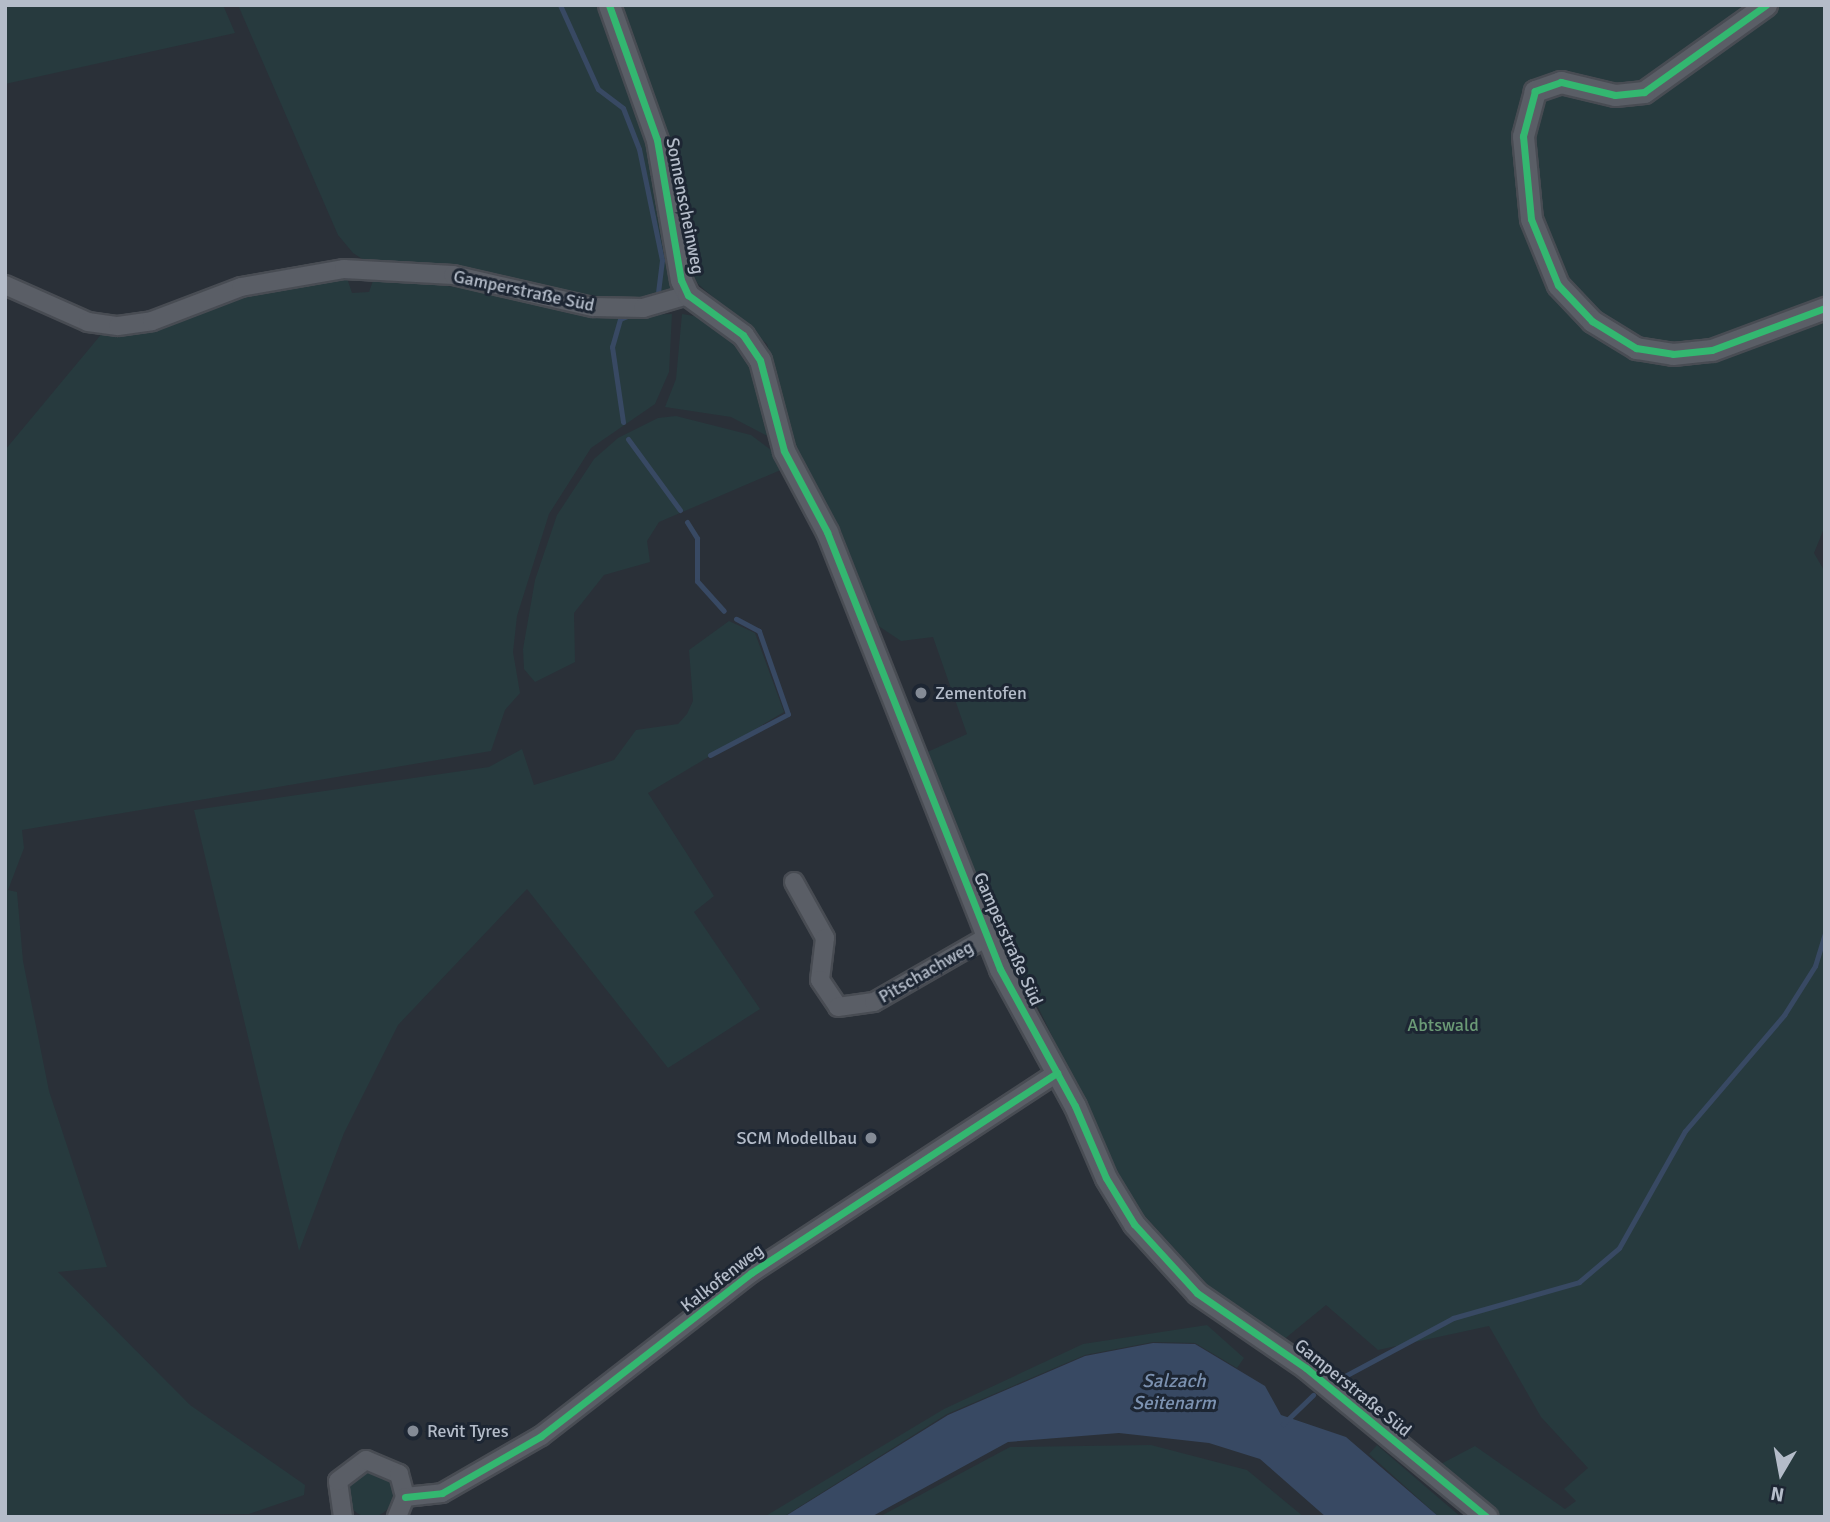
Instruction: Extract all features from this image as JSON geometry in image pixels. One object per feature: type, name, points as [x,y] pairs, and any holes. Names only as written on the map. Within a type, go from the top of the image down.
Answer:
[{"type":"street","name":"Sonnenscheinweg","points":[[609,5],[657,140],[688,295]]},
{"type":"street","points":[[1766,5],[1644,92],[1615,95],[1561,82],[1535,91],[1523,136],[1531,219],[1558,285],[1592,321],[1636,348],[1673,354],[1712,350],[1825,308]]},
{"type":"street","name":"Gamperstraße Süd","points":[[5,285],[88,322],[118,326],[152,321],[241,287],[344,269],[453,275],[593,307],[643,308],[688,295],[743,335],[761,360],[784,451],[831,541],[987,937],[1106,1178],[1163,1259],[1486,1517]]},
{"type":"street","name":"Pitschachweg","points":[[794,882],[825,938],[820,980],[838,1007],[874,1002],[987,937]]},
{"type":"street","name":"Kalkofenweg","points":[[405,1497],[442,1493],[541,1436],[751,1273],[1056,1073]]},
{"type":"street","points":[[343,1517],[335,1495],[338,1481],[366,1460],[399,1474],[405,1497],[397,1517]]},
{"type":"green space","points":[[5,5],[223,5],[235,33],[5,84]]},
{"type":"green space","points":[[238,5],[601,5],[652,144],[671,291],[663,299],[619,304],[370,264],[353,253],[338,235]]},
{"type":"green space","name":"Abtswald","points":[[613,5],[1757,5],[1666,74],[1619,90],[1541,77],[1522,91],[1516,127],[1538,258],[1646,358],[1825,312],[1825,526],[1814,553],[1825,572],[1825,1517],[1499,1517],[1437,1466],[1475,1446],[1565,1509],[1576,1501],[1564,1489],[1588,1468],[1541,1417],[1489,1326],[1378,1350],[1326,1305],[1282,1341],[1213,1291],[1133,1203],[944,813],[923,754],[967,734],[933,637],[901,641],[877,625],[799,464],[767,344],[698,284],[680,251]]},
{"type":"green space","points":[[1778,5],[1825,5],[1825,302],[1715,344],[1667,349],[1637,342],[1585,309],[1544,248],[1528,132],[1540,97],[1557,90],[1623,101]]},
{"type":"green space","points":[[346,275],[352,293],[369,292],[375,275],[640,315],[672,314],[669,372],[655,404],[591,448],[549,514],[517,616],[513,652],[520,693],[505,710],[491,751],[22,830],[24,848],[8,890],[17,892],[23,961],[49,1091],[107,1267],[58,1272],[190,1405],[305,1485],[304,1495],[249,1514],[5,1516],[5,450],[104,331],[260,287]]},
{"type":"green space","points":[[682,314],[706,318],[745,344],[775,440],[731,417],[665,407],[676,379]]},
{"type":"green space","points":[[676,416],[751,435],[783,459],[783,469],[659,522],[647,541],[650,562],[604,575],[574,613],[575,662],[535,682],[524,669],[523,649],[535,580],[557,515],[594,459],[618,438],[658,418]]},
{"type":"green space","points":[[729,621],[755,633],[784,712],[648,793],[714,896],[694,912],[760,1009],[668,1068],[527,889],[398,1025],[344,1133],[299,1251],[194,810],[489,767],[522,749],[534,785],[614,760],[636,730],[678,724],[687,714],[693,701],[689,650]]},
{"type":"green space","points":[[1207,1325],[1244,1358],[1237,1368],[1195,1343],[1153,1342],[1085,1355],[947,1414],[783,1517],[764,1517],[944,1409],[1083,1344]]},
{"type":"green space","points":[[1151,1445],[1247,1470],[1304,1517],[879,1517],[1010,1447]]},
{"type":"green space","points":[[1377,1445],[1461,1517],[1439,1517],[1369,1454]]},
{"type":"green space","points":[[370,1471],[387,1477],[393,1494],[387,1511],[370,1517],[353,1511],[347,1494],[353,1477]]},
{"type":"water","name":"Salzach Seitenarm","points":[[1153,1343],[1195,1344],[1265,1386],[1281,1415],[1346,1437],[1439,1517],[1326,1517],[1260,1459],[1209,1443],[1119,1433],[1008,1442],[871,1517],[784,1517],[948,1415],[1085,1356]]},
{"type":"waterway","points":[[560,5],[598,89],[623,108],[639,149],[662,260],[657,298]]},
{"type":"waterway","points":[[637,316],[654,313]]},
{"type":"waterway","points":[[623,422],[612,347],[620,319],[627,316]]},
{"type":"waterway","points":[[628,439],[680,510]]},
{"type":"waterway","points":[[687,522],[697,538],[697,581],[724,611]]},
{"type":"waterway","points":[[710,755],[788,714],[759,631],[736,619]]},
{"type":"waterway","points":[[1343,1377],[1453,1318],[1579,1282],[1619,1248],[1685,1131],[1784,1015],[1815,966],[1825,933]]},
{"type":"waterway","points":[[1283,1424],[1313,1395]]},
{"type":"cycle path","points":[[609,5],[657,140],[681,280],[688,295],[743,335],[760,360],[784,451],[827,532],[1000,969],[1075,1106],[1106,1178],[1134,1224],[1197,1293],[1306,1368],[1487,1517]]},
{"type":"cycle path","points":[[1766,5],[1644,92],[1615,95],[1561,82],[1535,91],[1523,136],[1531,219],[1558,285],[1592,321],[1636,348],[1673,354],[1712,350],[1825,308]]},
{"type":"cycle path","points":[[405,1497],[442,1493],[541,1436],[751,1273],[1057,1073]]},
{"type":"place","name":"Zementofen","points":[[921,693]]},
{"type":"place","name":"SCM Modellbau","points":[[871,1138]]},
{"type":"place","name":"Revit Tyres","points":[[413,1431]]}]
